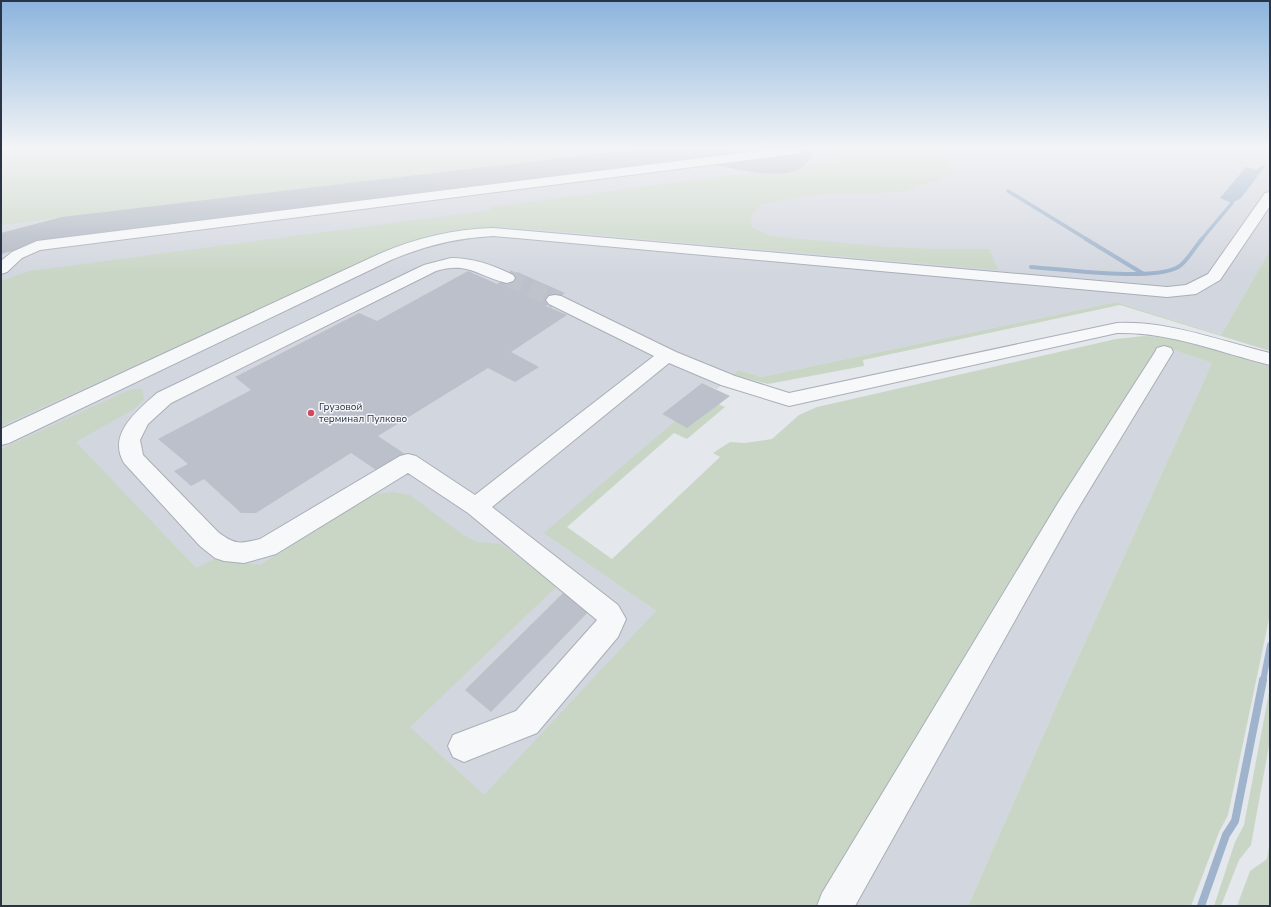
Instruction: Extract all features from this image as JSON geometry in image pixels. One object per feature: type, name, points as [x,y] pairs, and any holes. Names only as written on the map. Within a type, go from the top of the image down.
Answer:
[{"type":"street","points":[[1,269],[17,255],[37,246],[484,189]]},
{"type":"street","points":[[1,438],[385,257],[430,240],[450,235],[494,232],[1167,292],[1190,290],[1214,277],[1270,196]]},
{"type":"street","points":[[464,746],[526,722],[608,628],[612,619],[608,612],[476,507],[408,462],[267,547],[244,553],[224,551],[209,539],[132,458],[128,440],[140,420],[164,398],[435,266],[453,262],[470,263],[507,278]]},
{"type":"street","points":[[555,300],[609,329],[666,356],[750,390],[789,400],[1116,328],[1132,327],[1190,335],[1267,359]]},
{"type":"street","points":[[836,906],[1066,509],[1164,352]]},
{"type":"street","points":[[476,507],[666,356]]},
{"type":"street","points":[[135,374],[164,398]]},
{"type":"shaded area","points":[[1,189],[1270,189],[1270,250],[1221,335],[1116,302],[761,377],[739,370],[717,389],[702,383],[662,414],[675,421],[545,533],[656,611],[1167,348],[1212,363],[1061,695],[968,906],[1,906]]},
{"type":"green space","points":[[1,189],[295,189],[1,225]]},
{"type":"green space","points":[[625,189],[907,189],[864,194],[826,194],[792,198],[761,205],[751,216],[752,227],[771,236],[887,247],[989,249],[998,270],[542,230],[489,228],[456,230],[423,237],[405,243],[1,426],[1,281],[30,271],[490,210],[490,207]]},
{"type":"green space","points":[[1270,250],[1270,351],[1120,305],[863,360],[864,366],[768,384],[733,375],[739,370],[761,377],[1116,302],[1221,335]]},
{"type":"green space","points":[[1144,336],[1160,337],[1192,343],[1224,351],[1270,366],[1270,614],[1228,815],[1219,832],[1191,906],[968,906],[1061,695],[1212,363],[1167,348],[816,906],[1,906],[1,449],[127,391],[142,389],[144,399],[134,409],[76,442],[196,568],[227,553],[239,562],[260,565],[371,495],[392,492],[410,495],[463,535],[477,542],[501,544],[557,586],[410,727],[484,795],[656,611],[544,533],[675,421],[718,404],[725,407],[687,439],[674,433],[567,527],[612,559],[720,457],[713,453],[730,442],[745,443],[772,439],[799,415],[817,407],[1116,339]]},
{"type":"green space","points":[[1270,687],[1270,740],[1251,845],[1239,860],[1221,906],[1214,906],[1235,842],[1244,825]]},
{"type":"green space","points":[[1270,841],[1270,906],[1237,906],[1250,871],[1267,859]]},
{"type":"water","points":[[1227,189],[1248,189],[1241,198],[1232,203],[1220,198]]},
{"type":"building","name":"Грузовой терминал Пулково","points":[[468,271],[497,284],[517,272],[565,293],[546,306],[567,315],[511,352],[539,367],[515,382],[488,368],[378,436],[405,454],[379,472],[351,453],[256,513],[241,513],[204,479],[191,486],[174,471],[188,464],[158,439],[251,390],[235,377],[359,313],[377,321]]},
{"type":"building","points":[[702,383],[730,396],[687,428],[662,414]]},
{"type":"building","points":[[564,592],[590,610],[491,712],[465,690]]},
{"type":"waterway","points":[[1008,191],[1088,240]]},
{"type":"waterway","points":[[1201,240],[1232,203]]},
{"type":"waterway","points":[[1086,239],[1142,273]]},
{"type":"waterway","points":[[1031,267],[1109,274],[1153,273],[1170,270],[1181,265],[1202,239]]},
{"type":"waterway","points":[[1263,681],[1270,645]]},
{"type":"waterway","points":[[1201,906],[1226,835],[1235,821],[1263,680]]},
{"type":"taxiway","points":[[1,244],[62,227],[373,189]]},
{"type":"tunnel","points":[[507,278],[555,300]]},
{"type":"place","name":"Грузовой терминал Пулково","points":[[311,413]]}]
